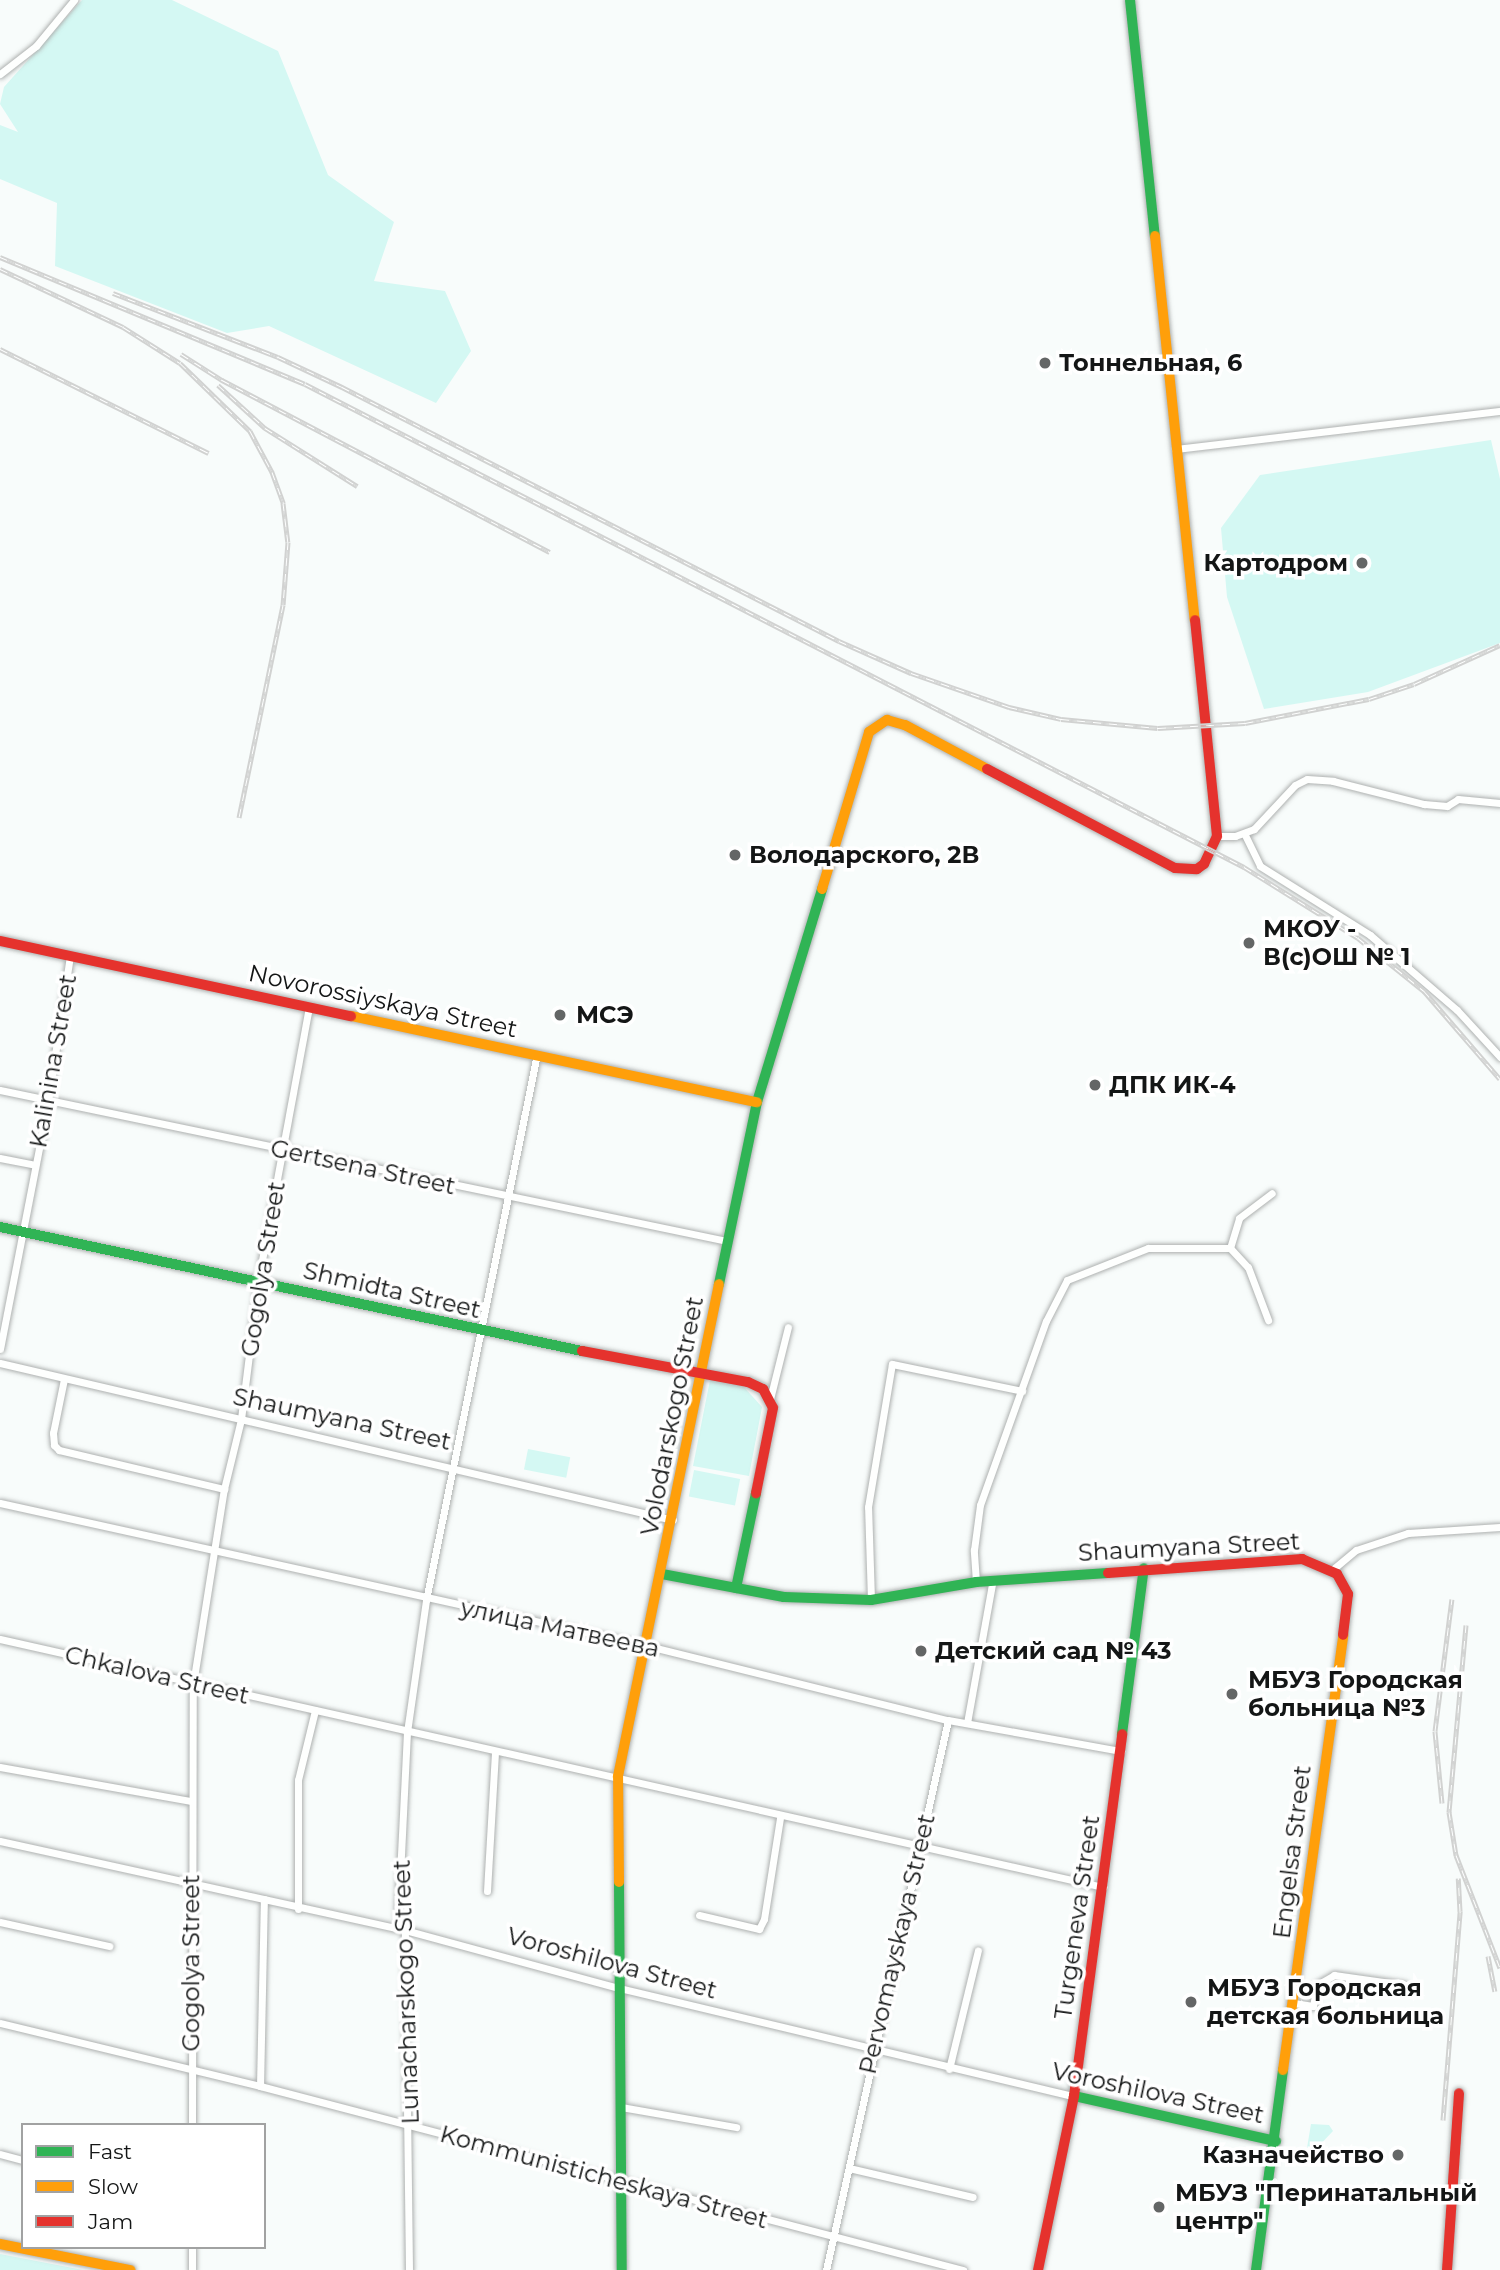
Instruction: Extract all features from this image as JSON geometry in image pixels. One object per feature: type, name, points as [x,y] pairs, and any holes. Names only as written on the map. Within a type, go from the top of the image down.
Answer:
[{"type":"main road","points":[[1130,0],[1217,836]]},
{"type":"main road","name":"Volodarskogo Street","points":[[622,2270],[618,1776],[644,1645],[674,1520],[727,1241],[757,1102],[862,748],[873,726],[895,720],[1175,868],[1196,869],[1203,864],[1217,836]]},
{"type":"main road","name":"Novorossiyskaya Street","points":[[0,941],[757,1102]]},
{"type":"main road","name":"Shmidta Street","points":[[0,1227],[482,1332],[748,1382],[770,1399]]},
{"type":"main road","points":[[736,1588],[770,1430],[770,1399]]},
{"type":"main road","name":"Shaumyana Street","points":[[662,1574],[784,1597],[871,1600],[976,1582],[1118,1575],[1144,1568],[1302,1559],[1332,1570]]},
{"type":"main road","name":"Turgeneva Street","points":[[1038,2270],[1074,2096],[1121,1751],[1125,1683],[1144,1568]]},
{"type":"main road","name":"Engelsa Street","points":[[1256,2270],[1276,2141],[1348,1594],[1332,1570]]},
{"type":"main road","points":[[1447,2270],[1459,2093]]},
{"type":"main road","name":"Voroshilova Street","points":[[1074,2096],[1276,2141]]},
{"type":"main road","points":[[0,2244],[21,2248]]},
{"type":"main road","points":[[25,2249],[130,2270]]},
{"type":"street","points":[[0,74],[36,46],[74,0]]},
{"type":"street","points":[[1175,449],[1500,411]]},
{"type":"street","points":[[1217,836],[1245,835],[1295,785],[1307,779],[1333,781],[1424,804],[1447,806],[1458,799],[1500,803]]},
{"type":"street","points":[[1245,835],[1260,866],[1380,943],[1457,1010],[1500,1057]]},
{"type":"street","name":"Kalinina Street","points":[[0,1349],[48,1101],[71,956]]},
{"type":"street","name":"Gogolya Street","points":[[192,2123],[190,1801],[193,1684],[223,1489],[241,1419],[258,1282],[309,1008]]},
{"type":"street","name":"Lunacharskogo Street","points":[[409,2270],[410,2127],[405,1930],[398,1916],[407,1732],[426,1600],[456,1466],[537,1054]]},
{"type":"street","name":"Gertsena Street","points":[[0,1090],[727,1241]]},
{"type":"street","name":"Kalinina Street","points":[[0,1158],[34,1165]]},
{"type":"street","points":[[1230,1248],[1239,1218],[1272,1193]]},
{"type":"street","points":[[976,1582],[978,1512],[1046,1321],[1067,1280],[1148,1248],[1230,1248],[1248,1266],[1268,1320]]},
{"type":"street","points":[[770,1399],[788,1327]]},
{"type":"street","name":"Shaumyana Street","points":[[0,1363],[456,1466],[674,1520]]},
{"type":"street","points":[[871,1600],[868,1507],[892,1364],[1022,1391]]},
{"type":"street","points":[[64,1379],[53,1433],[54,1445],[60,1450],[223,1489]]},
{"type":"street","name":"улица Матвеева","points":[[0,1503],[426,1600],[644,1645],[948,1720],[1121,1751]]},
{"type":"street","name":"Shaumyana Street","points":[[1332,1570],[1356,1550],[1408,1533],[1500,1527]]},
{"type":"street","points":[[967,1723],[992,1584]]},
{"type":"street","name":"Chkalova Street","points":[[0,1639],[495,1753],[618,1776],[780,1818],[1103,1887]]},
{"type":"street","points":[[298,1909],[298,1780],[315,1710]]},
{"type":"street","name":"Pervomayskaya Street","points":[[826,2270],[872,2049],[948,1720]]},
{"type":"street","points":[[488,1891],[495,1753]]},
{"type":"street","points":[[0,1768],[190,1801]]},
{"type":"street","points":[[699,1915],[759,1929],[764,1919],[780,1818]]},
{"type":"street","name":"Voroshilova Street","points":[[0,1841],[190,1880],[298,1909],[405,1930],[619,1988],[949,2069],[1074,2096]]},
{"type":"street","points":[[260,2086],[264,1899]]},
{"type":"street","points":[[0,1922],[109,1946]]},
{"type":"street","points":[[949,2069],[978,1950]]},
{"type":"street","points":[[1294,2003],[1313,2006],[1317,1985],[1334,1975],[1404,1985]]},
{"type":"street","name":"Kommunisticheskaya Street","points":[[0,2023],[260,2086],[622,2184],[963,2270]]},
{"type":"street","points":[[621,2107],[736,2127]]},
{"type":"street","points":[[0,2154],[21,2159]]},
{"type":"street","points":[[849,2168],[973,2197]]},
{"type":"street","points":[[192,2249],[192,2270]]},
{"type":"shaded area","points":[[82,0],[172,0],[278,51],[328,175],[394,222],[374,281],[445,291],[471,351],[436,403],[269,326],[227,333],[55,266],[57,203],[0,179],[0,125],[18,132],[0,104],[4,87]]},
{"type":"shaded area","name":"Картодром","points":[[1491,440],[1500,479],[1500,643],[1368,692],[1264,709],[1227,597],[1221,528],[1260,475]]},
{"type":"shaded area","points":[[710,1380],[743,1386],[762,1407],[749,1476],[693,1466]]},
{"type":"shaded area","points":[[528,1449],[570,1457],[566,1478],[524,1470]]},
{"type":"shaded area","points":[[694,1470],[740,1479],[735,1505],[689,1497]]},
{"type":"shaded area","points":[[1311,2124],[1329,2125],[1333,2131],[1316,2149],[1307,2148]]},
{"type":"shaded area","points":[[0,2254],[83,2270],[0,2270]]},
{"type":"railway","points":[[0,257],[305,384],[1244,867],[1358,938],[1424,991],[1500,1079]]},
{"type":"railway","points":[[0,269],[123,327],[180,363],[250,431],[272,472],[283,503],[288,542],[283,605],[239,818]]},
{"type":"railway","points":[[113,293],[278,357],[342,387],[839,641],[911,673],[1009,707],[1061,719],[1158,728],[1245,723],[1369,699],[1414,684],[1500,645]]},
{"type":"railway","points":[[0,349],[209,453]]},
{"type":"railway","points":[[181,354],[222,380],[550,552]]},
{"type":"railway","points":[[218,385],[265,428],[357,486]]},
{"type":"railway","points":[[1442,1803],[1435,1731],[1452,1599]]},
{"type":"railway","points":[[1466,1625],[1449,1812],[1456,1855],[1500,1968]]},
{"type":"railway","points":[[1443,2120],[1460,1911],[1458,1878]]},
{"type":"railway","points":[[1488,1956],[1495,1991]]},
{"type":"traffic: fast","points":[[1130,0],[1155,236]]},
{"type":"traffic: fast","points":[[719,1284],[757,1102],[822,889]]},
{"type":"traffic: fast","points":[[0,1227],[582,1351]]},
{"type":"traffic: fast","points":[[736,1588],[756,1493]]},
{"type":"traffic: fast","points":[[1122,1734],[1144,1568]]},
{"type":"traffic: fast","points":[[662,1574],[784,1597],[871,1600],[976,1582],[1108,1573]]},
{"type":"traffic: fast","points":[[619,1882],[622,2270]]},
{"type":"traffic: fast","points":[[1256,2270],[1283,2070]]},
{"type":"traffic: fast","points":[[1074,2096],[1276,2141]]},
{"type":"traffic: slow","points":[[1155,236],[1195,620]]},
{"type":"traffic: slow","points":[[822,889],[869,732],[887,720],[905,725],[987,769]]},
{"type":"traffic: slow","points":[[351,1016],[757,1102]]},
{"type":"traffic: slow","points":[[619,1882],[618,1776],[719,1284]]},
{"type":"traffic: slow","points":[[1283,2070],[1343,1635]]},
{"type":"traffic: slow","points":[[0,2244],[21,2248]]},
{"type":"traffic: slow","points":[[25,2249],[130,2270]]},
{"type":"traffic: jam","points":[[987,769],[1175,868],[1197,869],[1204,864],[1217,836],[1195,620]]},
{"type":"traffic: jam","points":[[0,941],[351,1016]]},
{"type":"traffic: jam","points":[[582,1351],[748,1382],[763,1389],[773,1408],[756,1493]]},
{"type":"traffic: jam","points":[[1108,1573],[1302,1559],[1337,1574],[1348,1594],[1343,1635]]},
{"type":"traffic: jam","points":[[1038,2270],[1074,2096],[1122,1734]]},
{"type":"traffic: jam","points":[[1447,2270],[1459,2093]]},
{"type":"place","name":"Тоннельная, 6","points":[[1045,363]]},
{"type":"place","name":"Картодром","points":[[1362,563]]},
{"type":"place","name":"Володарского, 2В","points":[[735,855]]},
{"type":"place","name":"МКОУ - В(с)ОШ № 1","points":[[1249,943]]},
{"type":"place","name":"МСЭ","points":[[560,1015]]},
{"type":"place","name":"ДПК ИК-4","points":[[1095,1085]]},
{"type":"place","name":"Детский сад № 43","points":[[921,1651]]},
{"type":"place","name":"МБУЗ Городская больница №3","points":[[1232,1694]]},
{"type":"place","name":"МБУЗ Городская детская больница","points":[[1191,2002]]},
{"type":"place","name":"Казначейство","points":[[1398,2155]]},
{"type":"place","name":"МБУЗ \"Перинатальный центр\"","points":[[1159,2207]]}]
